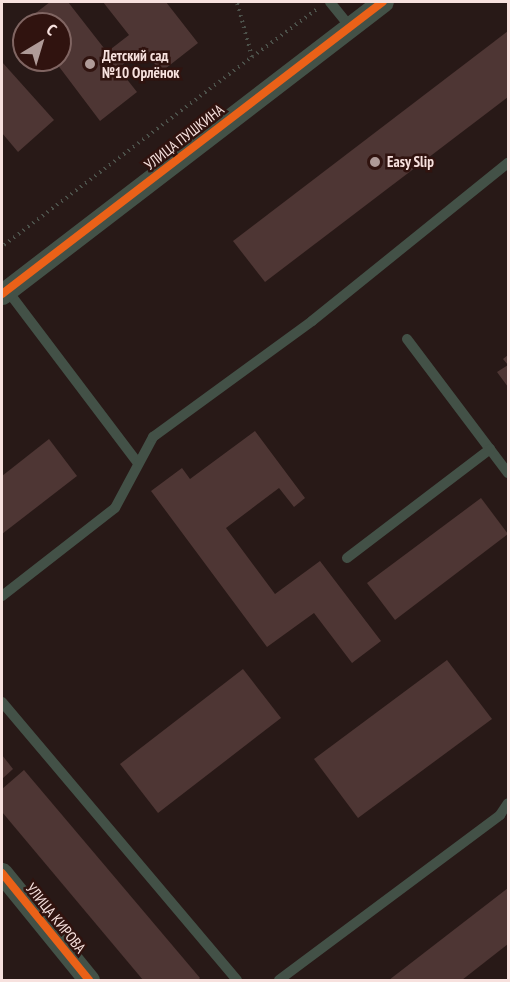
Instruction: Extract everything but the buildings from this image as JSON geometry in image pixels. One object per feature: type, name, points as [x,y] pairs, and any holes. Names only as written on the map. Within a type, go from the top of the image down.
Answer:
[{"type":"street","name":"УЛИЦА ПУШКИНА","points":[[4,292],[383,2]]},
{"type":"street","name":"УЛИЦА КИРОВА","points":[[2,873],[89,981]]},
{"type":"lane","points":[[329,2],[350,27]]},
{"type":"lane","points":[[2,596],[115,508],[137,462],[153,437],[312,321],[508,164]]},
{"type":"lane","points":[[4,292],[137,462]]},
{"type":"lane","points":[[407,339],[508,473]]},
{"type":"lane","points":[[347,558],[490,449]]},
{"type":"lane","points":[[2,702],[237,981]]},
{"type":"lane","points":[[279,981],[500,815],[508,802]]},
{"type":"path","points":[[237,2],[252,57]]},
{"type":"path","points":[[4,245],[252,57],[329,2]]},
{"type":"cycle path","points":[[2,294],[383,2]]},
{"type":"cycle path","points":[[2,873],[89,980]]},
{"type":"place","name":"Детский сад №10 Орлёнок","points":[[90,64]]},
{"type":"place","name":"Easy Slip","points":[[375,162]]}]
